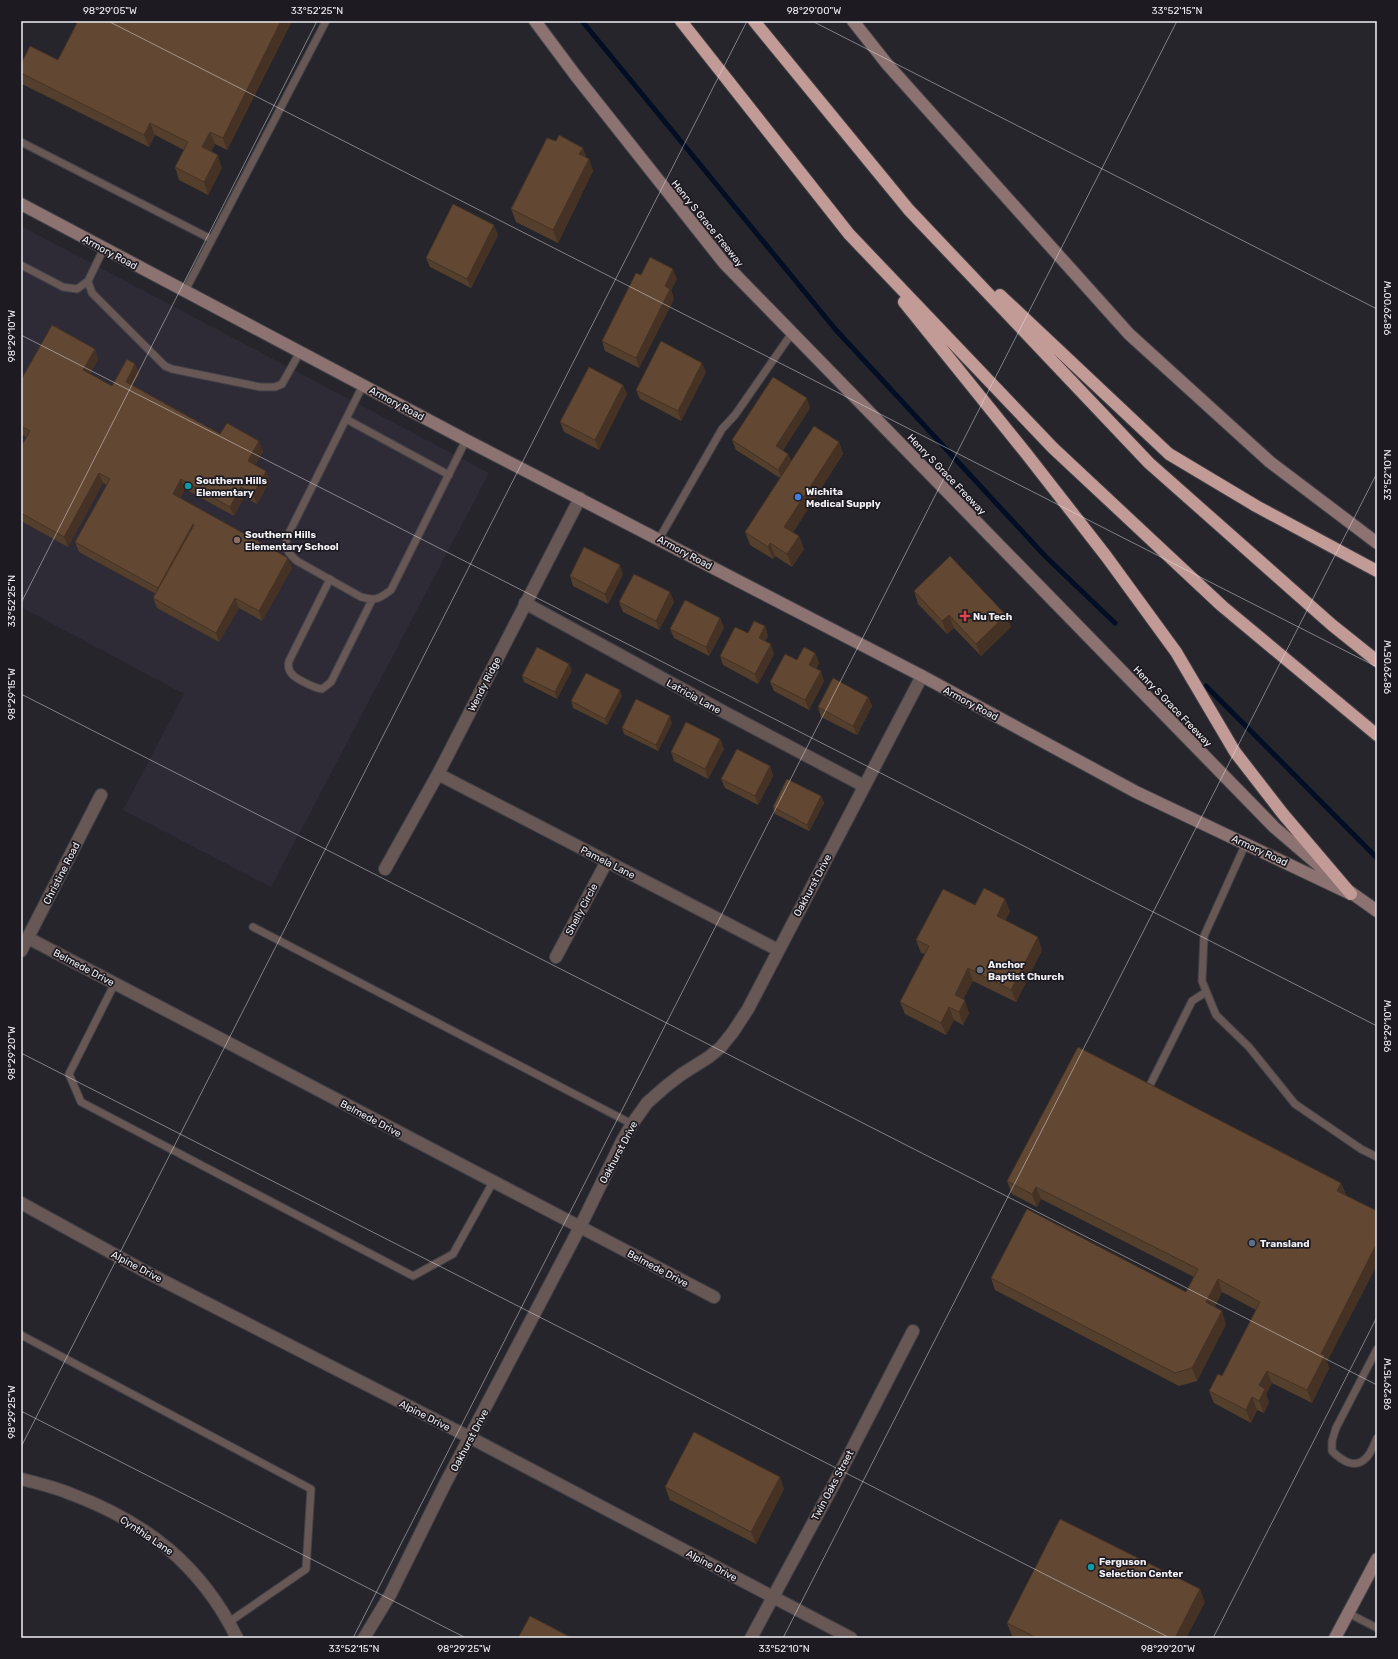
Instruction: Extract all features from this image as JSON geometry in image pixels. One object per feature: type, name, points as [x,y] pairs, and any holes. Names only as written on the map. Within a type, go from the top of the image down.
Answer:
[{"type":"highway","points":[[682,21],[849,234],[1025,452],[1106,556],[1176,652],[1236,752],[1282,814],[1351,894]]},
{"type":"highway","points":[[754,21],[909,210],[1149,463],[1332,625],[1377,662]]},
{"type":"highway","points":[[909,210],[1169,454],[1256,506],[1377,571]]},
{"type":"highway","points":[[849,234],[1053,448],[1222,606],[1377,735]]},
{"type":"street","name":"Henry S Grace Freeway","points":[[536,21],[580,82],[724,263],[1274,827],[1351,894],[1377,911]]},
{"type":"street","points":[[853,21],[887,64],[1128,334],[1270,462],[1377,543]]},
{"type":"street","name":"Armory Road","points":[[21,204],[466,440],[922,676],[1136,792],[1351,894]]},
{"type":"street","name":"Wendy Ridge","points":[[385,869],[438,774],[580,498]]},
{"type":"street","name":"Latricia Lane","points":[[525,603],[717,709],[864,786]]},
{"type":"street","name":"Oakhurst Drive","points":[[364,1638],[390,1595],[445,1484],[471,1438],[632,1124],[647,1103],[665,1087],[721,1047],[748,1009],[922,676]]},
{"type":"street","name":"Pamela Lane","points":[[438,774],[778,950]]},
{"type":"street","name":"Christine Road","points":[[21,951],[101,795]]},
{"type":"street","name":"Shelly Circle","points":[[556,957],[607,861]]},
{"type":"street","name":"Belmede Drive","points":[[28,938],[714,1297]]},
{"type":"street","name":"Alpine Drive","points":[[21,1203],[148,1273],[471,1438],[851,1638]]},
{"type":"street","name":"Twin Oaks Street","points":[[751,1638],[772,1596],[834,1484],[913,1331]]},
{"type":"street","name":"Cynthia Lane","points":[[21,1478],[71,1494],[132,1522],[166,1546],[201,1580],[230,1622],[237,1638]]},
{"type":"street","points":[[1335,1638],[1377,1559]]},
{"type":"lane","points":[[185,292],[211,239],[326,21]]},
{"type":"lane","points":[[21,142],[211,239]]},
{"type":"lane","points":[[21,264],[63,287],[77,289],[88,281],[104,248]]},
{"type":"lane","points":[[88,281],[92,293],[102,305],[166,366],[172,369],[260,387],[275,388],[282,384],[300,352]]},
{"type":"lane","points":[[659,539],[722,429],[735,415],[792,333]]},
{"type":"lane","points":[[363,385],[287,537],[285,545],[288,553],[297,561],[361,597],[372,600],[382,597],[390,590],[466,440]]},
{"type":"lane","points":[[346,419],[448,474]]},
{"type":"lane","points":[[330,579],[289,661],[288,666],[289,672],[293,676],[316,688],[322,689],[328,686],[331,682],[372,600]]},
{"type":"lane","points":[[1246,843],[1204,936],[1202,981],[1206,992],[1216,1015],[1249,1047],[1294,1104],[1361,1149],[1377,1157]]},
{"type":"lane","points":[[253,927],[632,1124]]},
{"type":"lane","points":[[115,984],[69,1074],[82,1102],[413,1276],[452,1254],[493,1182]]},
{"type":"lane","points":[[1151,1083],[1192,1001],[1206,992]]},
{"type":"lane","points":[[21,1335],[311,1489],[306,1569],[230,1622]]},
{"type":"lane","points":[[1377,1350],[1336,1428],[1332,1441],[1332,1452],[1347,1463],[1356,1464],[1366,1458],[1375,1446],[1377,1438]]},
{"type":"lane","points":[[1348,1614],[1377,1628]]},
{"type":"shaded area","name":"Southern Hills Elementary School","points":[[21,226],[489,473],[271,887],[123,810],[184,694],[21,607]]},
{"type":"building","points":[[78,21],[281,21],[223,138],[210,132],[202,147],[218,155],[204,182],[175,167],[188,142],[150,123],[144,135],[21,73],[21,64],[30,46],[58,60]]},
{"type":"building","points":[[559,135],[583,148],[579,154],[589,159],[553,230],[511,209],[547,138],[556,141]]},
{"type":"building","points":[[453,204],[494,225],[467,279],[426,258]]},
{"type":"building","points":[[650,257],[673,269],[665,286],[670,289],[636,358],[602,341],[636,273],[641,275]]},
{"type":"building","name":"Southern Hills Elementary","points":[[52,325],[95,349],[83,370],[112,386],[127,359],[135,364],[126,382],[220,434],[227,423],[259,441],[248,461],[266,471],[253,495],[241,487],[230,507],[181,479],[173,494],[288,558],[259,611],[235,598],[216,633],[153,598],[194,525],[193,524],[158,588],[75,542],[110,479],[99,473],[64,537],[21,513],[21,447],[30,431],[21,426],[21,380]]},
{"type":"building","points":[[661,341],[702,363],[678,411],[636,390]]},
{"type":"building","points":[[589,367],[623,385],[595,440],[560,422]]},
{"type":"building","points":[[773,377],[807,398],[776,446],[788,454],[778,470],[732,440]]},
{"type":"building","name":"Wichita Medical Supply","points":[[814,426],[839,442],[784,527],[799,536],[787,554],[770,543],[768,547],[745,532]]},
{"type":"building","points":[[584,547],[620,565],[605,594],[570,576]]},
{"type":"building","name":"Nu Tech","points":[[950,556],[1006,615],[976,644],[949,615],[942,621],[914,591]]},
{"type":"building","points":[[634,574],[670,592],[656,621],[619,602]]},
{"type":"building","points":[[685,600],[720,618],[706,647],[670,629]]},
{"type":"building","points":[[754,621],[765,626],[759,638],[771,644],[755,674],[720,656],[735,627],[748,633]]},
{"type":"building","points":[[537,647],[569,664],[555,692],[522,676]]},
{"type":"building","points":[[804,647],[815,653],[809,665],[821,671],[805,700],[770,682],[785,654],[797,660]]},
{"type":"building","points":[[586,673],[620,690],[605,719],[571,701]]},
{"type":"building","points":[[833,678],[868,697],[853,726],[818,707]]},
{"type":"building","points":[[636,699],[670,716],[656,745],[622,728]]},
{"type":"building","points":[[686,722],[720,739],[705,769],[671,752]]},
{"type":"building","points":[[737,749],[770,766],[755,796],[721,779]]},
{"type":"building","points":[[787,779],[821,796],[807,825],[773,807]]},
{"type":"building","name":"Anchor Baptist Church","points":[[984,888],[1005,899],[997,916],[1038,937],[1011,990],[968,968],[955,995],[965,1000],[959,1012],[949,1007],[941,1023],[900,1002],[929,946],[916,940],[943,889],[975,905]]},
{"type":"building","name":"Transland","points":[[1078,1047],[1341,1183],[1337,1191],[1377,1211],[1377,1243],[1321,1354],[1325,1355],[1307,1390],[1267,1371],[1259,1385],[1265,1389],[1259,1401],[1252,1397],[1246,1410],[1209,1391],[1218,1374],[1222,1376],[1260,1302],[1218,1279],[1206,1302],[1222,1311],[1192,1368],[1175,1373],[991,1278],[1027,1209],[1186,1292],[1198,1269],[1036,1187],[1032,1194],[1007,1181]]},
{"type":"building","points":[[694,1432],[780,1477],[751,1532],[665,1487]]},
{"type":"building","name":"Ferguson Selection Center","points":[[1060,1519],[1200,1589],[1175,1638],[1037,1638],[1007,1623]]},
{"type":"building","points":[[530,1616],[572,1638],[518,1638]]},
{"type":"waterway","points":[[582,21],[836,330],[1045,556],[1115,623]]},
{"type":"waterway","points":[[1206,686],[1377,858]]},
{"type":"place","name":"Southern Hills Elementary","points":[[188,486]]},
{"type":"place","name":"Wichita Medical Supply","points":[[798,497]]},
{"type":"place","name":"Southern Hills Elementary School","points":[[237,540]]},
{"type":"place","name":"Nu Tech","points":[[965,616]]},
{"type":"place","name":"Anchor Baptist Church","points":[[980,970]]},
{"type":"place","name":"Transland","points":[[1252,1243]]},
{"type":"place","name":"Ferguson Selection Center","points":[[1091,1567]]}]
